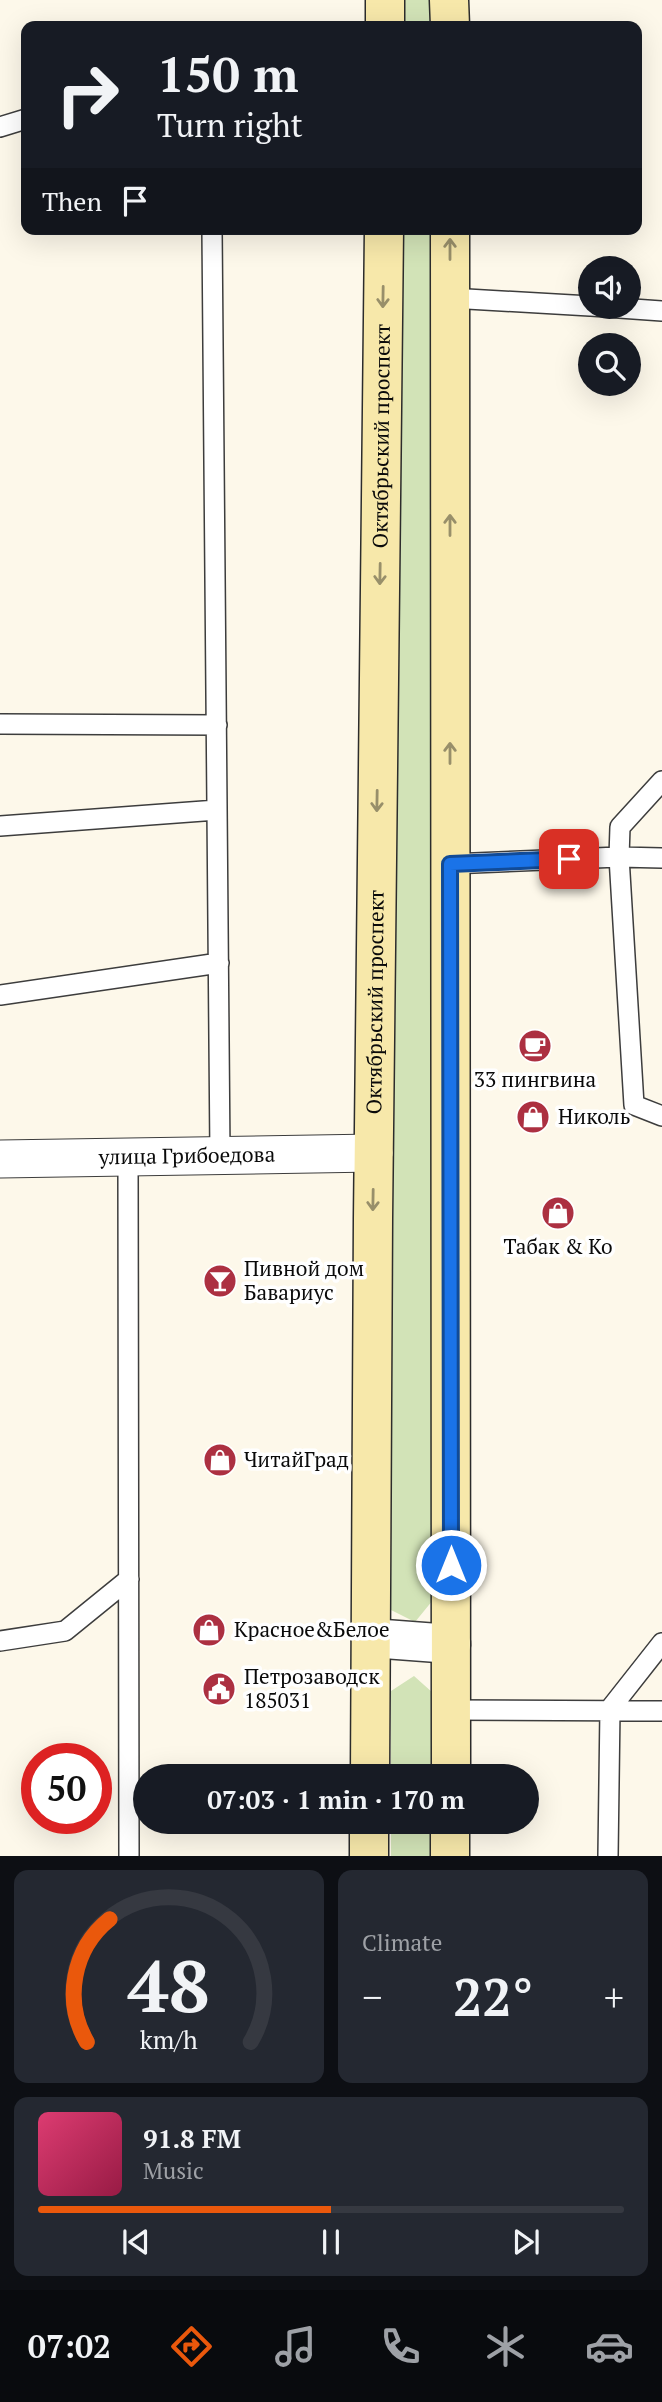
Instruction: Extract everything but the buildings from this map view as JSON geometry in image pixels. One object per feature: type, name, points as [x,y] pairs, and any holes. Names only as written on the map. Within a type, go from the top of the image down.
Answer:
[{"type":"main road","points":[[385,0],[385,21]]},
{"type":"main road","points":[[449,0],[450,21]]},
{"type":"main road","name":"Октябрьский проспект","points":[[370,1764],[384,235]]},
{"type":"main road","points":[[450,235],[451,1764]]},
{"type":"main road","points":[[369,1834],[369,1856]]},
{"type":"main road","points":[[450,1834],[450,1856]]},
{"type":"street","name":"улица Грибоедова","points":[[0,1159],[374,1153]]},
{"type":"street","points":[[371,1638],[451,1644]]},
{"type":"lane","points":[[0,127],[21,121]]},
{"type":"lane","points":[[212,235],[220,1156]]},
{"type":"lane","points":[[450,298],[578,305]]},
{"type":"lane","points":[[641,310],[662,311]]},
{"type":"lane","points":[[0,724],[216,725]]},
{"type":"lane","points":[[662,781],[620,827],[619,857],[634,1105],[662,1116]]},
{"type":"lane","points":[[0,826],[218,810]]},
{"type":"lane","points":[[450,864],[619,857],[662,858]]},
{"type":"lane","points":[[0,995],[219,963]]},
{"type":"lane","points":[[128,1157],[130,1856]]},
{"type":"lane","points":[[0,1641],[65,1632],[129,1579]]},
{"type":"lane","points":[[608,1856],[610,1709],[662,1643]]},
{"type":"lane","points":[[451,1710],[662,1711]]},
{"type":"green space","points":[[396,0],[437,0],[437,21],[396,21]]},
{"type":"green space","points":[[395,235],[436,235],[433,1600],[415,1622],[391,1610]]},
{"type":"green space","points":[[414,1676],[433,1693],[432,1764],[391,1764],[391,1691]]},
{"type":"green space","points":[[391,1834],[432,1834],[432,1856],[391,1856]]},
{"type":"place","name":"33 пингвина","points":[[535,1046]]},
{"type":"place","name":"Николь","points":[[533,1117]]},
{"type":"place","name":"Табак & Ко","points":[[558,1213]]},
{"type":"place","name":"Пивной дом Бавариус","points":[[220,1281]]},
{"type":"place","name":"ЧитайГрад","points":[[220,1460]]},
{"type":"place","name":"Красное&Белое","points":[[209,1630]]},
{"type":"place","name":"Петрозаводск 185031","points":[[219,1689]]},
{"type":"route","points":[[451,1565],[450,864],[569,859]]}]
